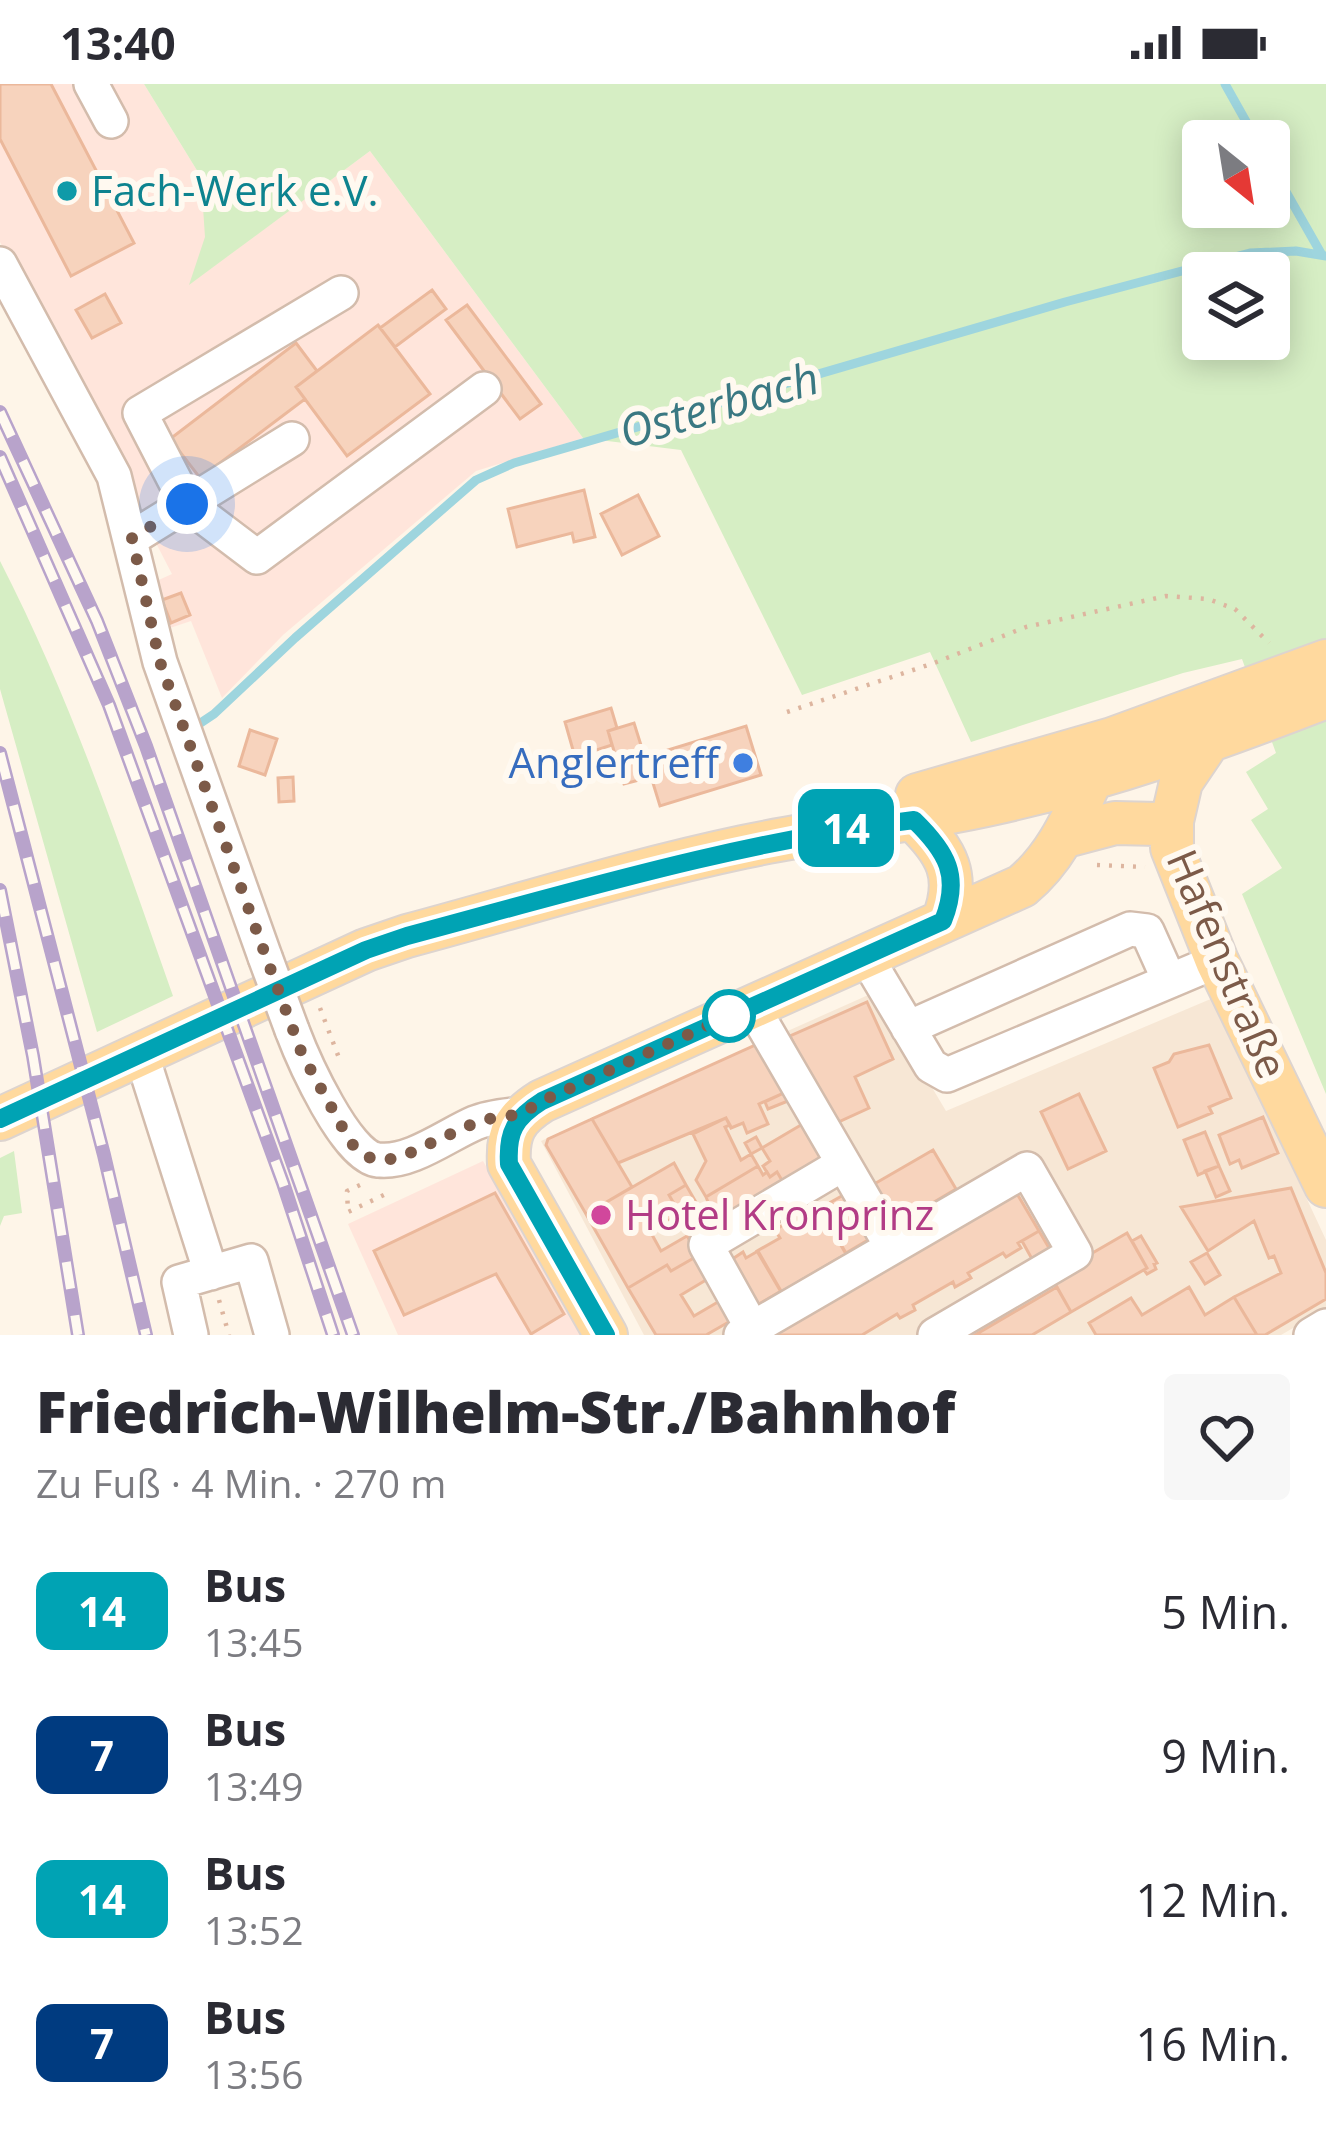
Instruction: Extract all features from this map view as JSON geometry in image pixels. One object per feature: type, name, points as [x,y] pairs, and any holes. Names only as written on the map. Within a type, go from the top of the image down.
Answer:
[{"type":"main road","points":[[827,830],[908,798],[1208,742],[1326,661]]},
{"type":"main road","points":[[0,1119],[366,950],[407,936],[687,860],[827,830],[914,820],[1110,762],[1259,705],[1326,697]]},
{"type":"main road","name":"Hafenstraße","points":[[1208,742],[1181,782],[1172,821],[1160,846],[1326,1186]]},
{"type":"main road","points":[[1110,762],[1160,846]]},
{"type":"main road","points":[[1074,850],[1110,762]]},
{"type":"main road","points":[[914,820],[950,863],[951,896],[943,921]]},
{"type":"main road","points":[[606,1335],[509,1164],[507,1138],[521,1114],[1022,886],[1114,823],[1160,846]]},
{"type":"street","points":[[91,84],[111,121]]},
{"type":"street","points":[[0,264],[114,476],[160,662],[292,1030],[351,1143],[365,1156],[380,1161],[401,1157],[481,1120],[521,1114]]},
{"type":"street","points":[[340,292],[140,413],[187,504],[257,556],[484,389]]},
{"type":"street","points":[[132,538],[292,439]]},
{"type":"street","points":[[908,1028],[1130,929],[1147,931],[1169,980]]},
{"type":"street","points":[[866,955],[931,1066],[947,1075],[1217,961]]},
{"type":"street","points":[[752,1006],[892,1247]]},
{"type":"street","points":[[141,1053],[211,1273]]},
{"type":"street","points":[[843,1164],[706,1245],[750,1333],[1027,1168],[1076,1253],[935,1335]]},
{"type":"street","points":[[191,1335],[179,1282],[251,1261],[272,1335]]},
{"type":"street","points":[[1311,1335],[1326,1326]]},
{"type":"path","points":[[788,712],[1026,627],[1166,596],[1208,599],[1235,609],[1273,647]]},
{"type":"path","points":[[1074,850],[1118,868],[1160,846]]},
{"type":"path","points":[[320,1008],[339,1052]]},
{"type":"path","points":[[348,1212],[347,1191],[351,1190]]},
{"type":"shaded area","points":[[0,84],[144,84],[201,177],[206,237],[191,283],[370,151],[583,438],[476,471],[283,635],[222,698],[191,621],[170,628],[152,583],[172,574],[0,242]]},
{"type":"shaded area","points":[[875,992],[946,1111],[1213,998],[1326,1240],[1326,1309],[1281,1335],[644,1335],[541,1141]]},
{"type":"shaded area","points":[[483,1161],[584,1335],[398,1335],[348,1224]]},
{"type":"green space","points":[[144,84],[1326,84],[1326,1094],[1242,894],[1282,868],[1251,820],[1268,809],[1246,772],[1276,753],[1242,659],[1183,673],[971,742],[930,652],[802,695],[681,450],[583,438],[370,151],[189,285],[205,237],[201,177]]},
{"type":"green space","points":[[0,561],[73,721],[173,996],[97,1032],[0,689]]},
{"type":"green space","points":[[14,1151],[22,1213],[4,1216],[0,1226],[0,1158]]},
{"type":"building","name":"Fach-Werk e.V.","points":[[0,84],[51,84],[134,243],[71,276],[0,139]]},
{"type":"building","points":[[432,290],[446,309],[395,347],[380,328]]},
{"type":"building","points":[[105,294],[121,323],[92,338],[76,310]]},
{"type":"building","points":[[467,305],[541,404],[520,419],[446,320]]},
{"type":"building","points":[[378,325],[430,394],[347,456],[296,387]]},
{"type":"building","points":[[296,343],[317,371],[296,387],[305,399],[200,478],[170,439]]},
{"type":"building","points":[[584,490],[595,537],[574,542],[572,533],[517,547],[508,509]]},
{"type":"building","points":[[638,495],[659,536],[622,555],[601,514]]},
{"type":"building","points":[[181,593],[190,615],[171,623],[162,600]]},
{"type":"building","points":[[611,708],[617,728],[608,731],[612,745],[575,757],[565,722]]},
{"type":"building","points":[[634,723],[651,777],[624,784],[608,731]]},
{"type":"building","points":[[746,726],[761,775],[660,806],[645,757]]},
{"type":"building","points":[[250,730],[277,739],[265,775],[239,766]]},
{"type":"building","points":[[293,777],[294,801],[279,802],[278,778]]},
{"type":"building","points":[[867,1002],[893,1059],[855,1077],[869,1108],[834,1124],[790,1036]]},
{"type":"building","points":[[760,1043],[788,1091],[759,1104],[768,1124],[747,1133],[743,1123],[731,1128],[726,1118],[618,1163],[592,1119]]},
{"type":"building","points":[[1209,1045],[1231,1098],[1209,1107],[1212,1113],[1178,1127],[1154,1068],[1169,1062],[1174,1054]]},
{"type":"building","points":[[788,1091],[793,1099],[768,1109],[765,1102]]},
{"type":"building","points":[[1079,1094],[1106,1151],[1068,1169],[1041,1112]]},
{"type":"building","points":[[1263,1117],[1278,1153],[1242,1168],[1239,1160],[1230,1164],[1219,1135]]},
{"type":"building","points":[[726,1118],[730,1125],[725,1127],[741,1160],[751,1154],[758,1166],[706,1197],[696,1180],[706,1161],[693,1134]]},
{"type":"building","points":[[592,1119],[632,1187],[586,1214],[546,1145],[548,1139]]},
{"type":"building","points":[[806,1122],[829,1161],[786,1187],[777,1172],[770,1177],[763,1166],[770,1161],[762,1148]]},
{"type":"building","points":[[1205,1132],[1219,1166],[1198,1175],[1184,1140]]},
{"type":"building","points":[[756,1137],[762,1148],[751,1154],[745,1143]]},
{"type":"building","points":[[933,1150],[956,1189],[892,1227],[869,1187]]},
{"type":"building","points":[[674,1163],[686,1185],[669,1195],[680,1214],[650,1231],[661,1251],[687,1236],[699,1255],[671,1271],[667,1265],[628,1288],[586,1214]]},
{"type":"building","points":[[758,1166],[763,1175],[777,1172],[786,1187],[718,1227],[706,1197]]},
{"type":"building","points":[[1219,1166],[1230,1191],[1216,1197],[1205,1171]]},
{"type":"building","points":[[686,1185],[697,1204],[680,1214],[669,1195]]},
{"type":"building","points":[[1291,1188],[1326,1273],[1326,1299],[1265,1335],[1257,1335],[1234,1297],[1281,1273],[1274,1256],[1269,1258],[1254,1221],[1208,1251],[1181,1207]]},
{"type":"building","points":[[1016,1192],[1039,1231],[1006,1257],[1003,1253],[968,1273],[971,1278],[955,1287],[953,1282],[913,1305],[915,1310],[900,1318],[897,1314],[862,1335],[771,1335]]},
{"type":"building","points":[[495,1193],[564,1314],[531,1334],[496,1274],[404,1315],[374,1251]]},
{"type":"building","points":[[847,1193],[873,1237],[846,1253],[822,1213]]},
{"type":"building","points":[[822,1213],[846,1254],[781,1292],[757,1251],[780,1238],[775,1230],[788,1222],[793,1230]]},
{"type":"building","points":[[1039,1231],[1055,1258],[1037,1268],[1022,1241]]},
{"type":"building","points":[[1127,1233],[1147,1268],[1071,1312],[1051,1277]]},
{"type":"building","points":[[1141,1236],[1157,1263],[1147,1274],[1132,1241]]},
{"type":"building","points":[[758,1251],[781,1291],[754,1307],[728,1262],[743,1252],[746,1258]]},
{"type":"building","points":[[1207,1253],[1220,1275],[1205,1284],[1191,1262]]},
{"type":"building","points":[[699,1255],[711,1277],[681,1295],[694,1316],[723,1299],[734,1319],[706,1335],[656,1335],[628,1288],[667,1265],[671,1271]]},
{"type":"building","points":[[1057,1287],[1071,1312],[1032,1335],[975,1335]]},
{"type":"building","points":[[1189,1287],[1205,1315],[1234,1297],[1257,1335],[1096,1335],[1089,1323],[1131,1298],[1142,1315]]},
{"type":"waterway","points":[[1225,84],[1245,120]]},
{"type":"waterway","points":[[1290,199],[1322,255]]},
{"type":"waterway","name":"Osterbach","points":[[196,726],[476,480],[514,463],[1065,302],[1250,253],[1296,251],[1326,256]]},
{"type":"railway","points":[[0,412],[97,621],[146,746],[353,1335]]},
{"type":"railway","points":[[0,457],[109,705],[283,1183],[333,1335]]},
{"type":"railway","points":[[0,753],[146,1335]]},
{"type":"railway","points":[[0,890],[33,1056],[78,1335]]},
{"type":"bus line","name":"14","points":[[0,1119],[366,950],[407,936],[687,860],[827,830],[914,820],[950,863],[951,896],[943,921],[521,1114],[507,1138],[509,1164],[606,1335]]},
{"type":"place","name":"Fach-Werk e.V.","points":[[67,191]]},
{"type":"place","name":"Anglertreff","points":[[743,763]]},
{"type":"place","name":"Hotel Kronprinz","points":[[601,1215]]},
{"type":"route","points":[[187,504],[132,538],[141,590],[160,662],[302,1054],[351,1143],[365,1156],[380,1161],[401,1157],[481,1120],[521,1114],[729,1016]]}]
